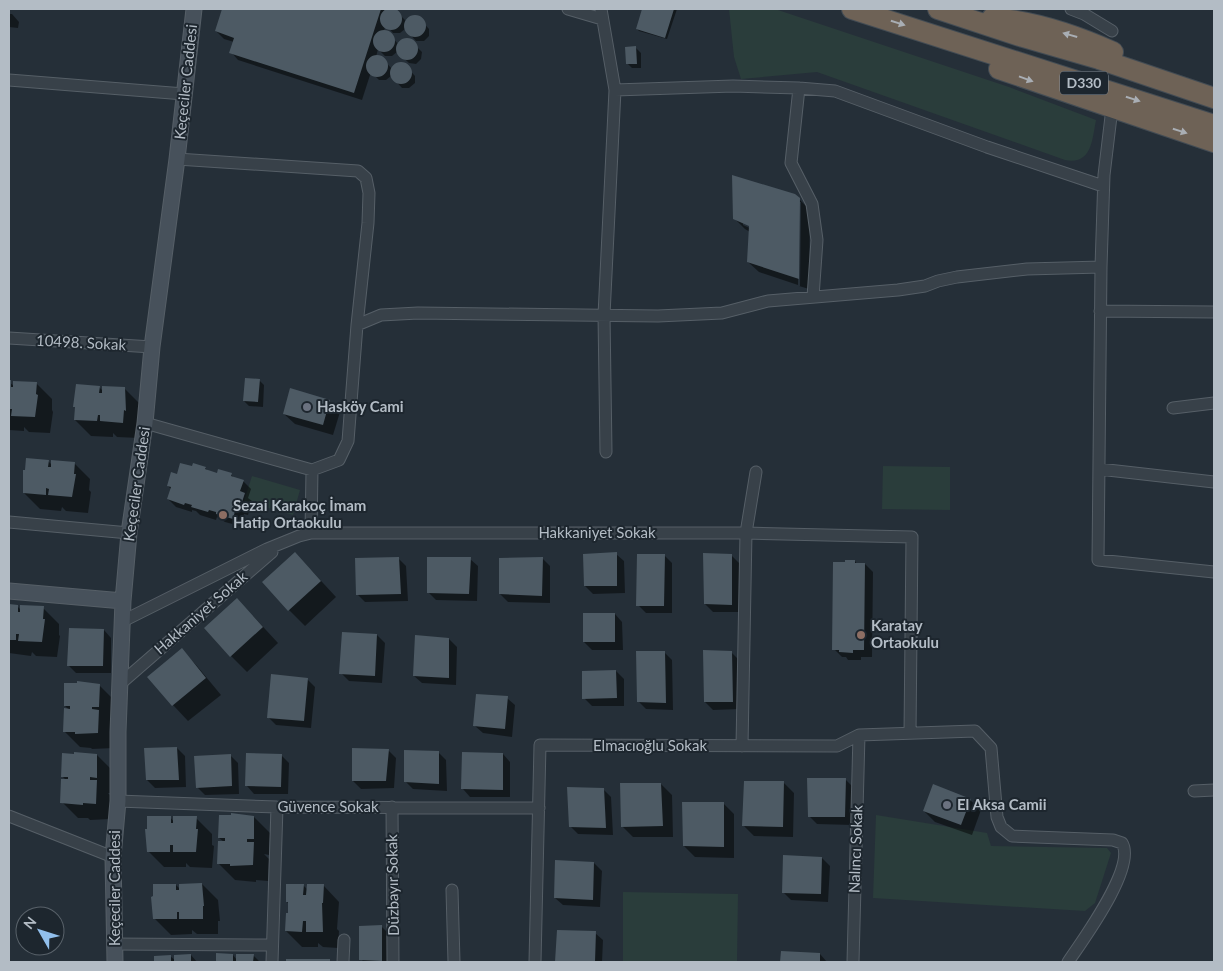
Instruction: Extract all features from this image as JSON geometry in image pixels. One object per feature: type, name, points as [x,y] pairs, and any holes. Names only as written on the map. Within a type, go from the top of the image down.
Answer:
[{"type":"highway","name":"D330","points":[[852,9],[1214,125]]},
{"type":"highway","name":"D330","points":[[938,9],[1100,59],[1214,98]]},
{"type":"highway","points":[[964,17],[986,17],[1023,22],[1079,37],[1127,58],[1214,86]]},
{"type":"highway","points":[[953,41],[971,57],[988,65],[1214,142]]},
{"type":"street","name":"Keçeciler Caddesi","points":[[115,962],[113,857],[118,801],[118,732],[124,600],[130,532],[145,422],[152,347],[177,159],[194,9]]},
{"type":"street","points":[[568,9],[601,14],[615,90],[604,316],[606,452]]},
{"type":"street","points":[[1071,9],[1084,14],[1112,31]]},
{"type":"street","points":[[9,80],[184,94]]},
{"type":"street","points":[[615,90],[733,86],[835,91],[987,147],[1104,186]]},
{"type":"street","points":[[799,88],[791,163],[812,204],[817,240],[813,296]]},
{"type":"street","points":[[1112,108],[1104,186],[1100,267],[1098,560],[1214,572]]},
{"type":"street","points":[[145,422],[312,470],[339,460],[348,441],[368,216],[369,193],[366,178],[358,171],[177,159]]},
{"type":"street","points":[[358,325],[381,315],[418,313],[658,316],[722,313],[768,300],[907,289],[956,278],[1027,269],[1100,267]]},
{"type":"street","points":[[1100,312],[1214,312]]},
{"type":"street","name":"10498. Sokak","points":[[9,338],[152,347]]},
{"type":"street","points":[[1173,408],[1214,403]]},
{"type":"street","points":[[311,533],[312,470]]},
{"type":"street","points":[[1099,470],[1214,482]]},
{"type":"street","points":[[742,746],[746,533],[756,472]]},
{"type":"street","points":[[9,522],[130,532]]},
{"type":"street","name":"Hakkaniyet Sokak","points":[[123,621],[283,542],[311,533],[746,533],[912,536],[910,733]]},
{"type":"street","name":"Hakkaniyet Sokak","points":[[120,684],[283,542]]},
{"type":"street","points":[[9,591],[124,600]]},
{"type":"street","name":"Elmacıoğlu Sokak","points":[[536,962],[540,745],[837,746],[859,735],[975,731],[991,748],[997,817],[1001,827],[1012,836],[1113,840],[1122,843],[1126,849],[1124,862],[1108,903],[1068,962]]},
{"type":"street","name":"Nalıncı Sokak","points":[[853,962],[859,735]]},
{"type":"street","points":[[1194,791],[1214,790]]},
{"type":"street","name":"Güvence Sokak","points":[[118,801],[277,807],[538,808]]},
{"type":"street","points":[[272,962],[271,945],[277,807]]},
{"type":"street","name":"Düzbayır Sokak","points":[[392,807],[393,962]]},
{"type":"street","points":[[9,816],[113,857]]},
{"type":"street","points":[[452,890],[454,962]]},
{"type":"street","points":[[343,962],[344,940]]},
{"type":"street","points":[[114,944],[271,945]]},
{"type":"green space","points":[[729,9],[775,9],[1009,87],[1096,120],[1092,143],[1086,155],[1081,159],[1074,161],[1065,160],[817,72],[741,79],[734,57]]},
{"type":"green space","points":[[883,466],[950,467],[950,510],[882,509]]},
{"type":"green space","points":[[252,476],[300,490],[293,515],[244,501]]},
{"type":"green space","points":[[876,815],[987,833],[991,846],[1107,848],[1111,853],[1095,903],[1085,911],[873,898]]},
{"type":"green space","points":[[623,892],[738,894],[737,962],[623,962]]},
{"type":"building","points":[[391,8],[401,15],[402,19],[395,29],[391,30],[381,23],[380,19],[387,9]]},
{"type":"building","points":[[222,9],[381,9],[354,93],[229,53],[234,38],[215,31]]},
{"type":"building","points":[[642,9],[674,9],[665,38],[636,29]]},
{"type":"building","points":[[415,15],[423,18],[426,26],[423,34],[415,37],[407,34],[404,26],[407,18]]},
{"type":"building","points":[[384,30],[392,33],[395,41],[392,49],[384,52],[376,49],[373,41],[376,33]]},
{"type":"building","points":[[407,38],[415,41],[418,49],[415,57],[407,60],[399,57],[396,49],[399,41]]},
{"type":"building","points":[[636,46],[637,64],[626,64],[625,47]]},
{"type":"building","points":[[377,55],[385,58],[388,66],[385,74],[377,77],[369,74],[366,66],[369,58]]},
{"type":"building","points":[[401,62],[409,65],[412,73],[409,81],[401,84],[393,81],[390,73],[393,65]]},
{"type":"building","points":[[732,175],[795,194],[800,198],[799,279],[747,262],[749,226],[733,219]]},
{"type":"building","points":[[245,378],[260,379],[258,402],[243,401]]},
{"type":"building","points":[[9,380],[11,380],[11,387],[13,387],[13,381],[37,382],[36,394],[38,395],[35,417],[11,416],[12,409],[9,409]]},
{"type":"building","points":[[76,384],[100,386],[99,393],[102,393],[102,386],[125,387],[126,411],[124,410],[123,423],[100,421],[100,415],[98,415],[97,421],[74,420],[75,407],[73,407]]},
{"type":"building","name":"Hasköy Cami","points":[[290,388],[330,400],[323,425],[283,414]]},
{"type":"building","points":[[26,458],[49,460],[48,467],[51,467],[51,460],[75,462],[74,474],[76,474],[72,497],[48,495],[49,489],[46,488],[46,495],[23,493],[23,470],[25,470]]},
{"type":"building","points":[[180,463],[192,466],[193,463],[217,473],[218,469],[232,473],[231,476],[244,480],[240,491],[245,493],[240,508],[236,507],[233,519],[216,514],[216,512],[209,510],[208,512],[191,507],[192,505],[185,503],[184,505],[167,499],[171,487],[167,486],[171,472],[177,474]]},
{"type":"building","points":[[295,552],[321,581],[288,611],[262,582]]},
{"type":"building","points":[[617,552],[617,586],[584,586],[583,554]]},
{"type":"building","points":[[703,553],[732,554],[732,605],[704,604]]},
{"type":"building","points":[[637,554],[665,554],[664,606],[636,606]]},
{"type":"building","points":[[399,557],[401,594],[356,595],[355,558]]},
{"type":"building","points":[[427,557],[471,557],[469,594],[427,593]]},
{"type":"building","points":[[543,557],[542,596],[499,594],[499,558]]},
{"type":"building","points":[[845,560],[865,563],[864,650],[853,650],[853,653],[832,650],[833,562],[845,562]]},
{"type":"building","points":[[237,598],[263,627],[230,657],[204,628]]},
{"type":"building","points":[[9,604],[18,605],[18,612],[20,612],[20,605],[44,606],[43,619],[45,619],[42,642],[18,641],[19,634],[16,634],[16,640],[9,640]]},
{"type":"building","points":[[583,613],[615,613],[615,642],[583,642]]},
{"type":"building","points":[[69,628],[104,629],[103,666],[67,666]]},
{"type":"building","points":[[342,632],[377,634],[375,676],[339,674]]},
{"type":"building","points":[[415,635],[449,638],[449,678],[413,676]]},
{"type":"building","points":[[182,648],[206,678],[172,706],[147,677]]},
{"type":"building","points":[[703,650],[732,651],[733,702],[704,702]]},
{"type":"building","points":[[636,651],[665,651],[666,703],[637,702]]},
{"type":"building","points":[[616,670],[617,698],[582,699],[582,671]]},
{"type":"building","points":[[271,674],[308,678],[304,721],[267,718]]},
{"type":"building","points":[[77,681],[100,684],[99,707],[92,707],[92,709],[99,710],[98,733],[75,734],[75,732],[63,732],[64,708],[70,709],[70,706],[64,706],[64,683],[77,683]]},
{"type":"building","points":[[476,694],[508,696],[505,729],[473,726]]},
{"type":"building","points":[[177,747],[179,780],[146,780],[144,748]]},
{"type":"building","points":[[352,748],[389,749],[386,781],[352,781]]},
{"type":"building","points":[[404,750],[439,751],[439,784],[404,782]]},
{"type":"building","points":[[74,752],[97,754],[97,778],[90,777],[90,780],[97,780],[96,804],[60,803],[61,779],[68,779],[68,777],[61,777],[62,753],[74,754]]},
{"type":"building","points":[[462,752],[503,753],[503,790],[461,789]]},
{"type":"building","points":[[246,753],[282,754],[281,787],[245,786]]},
{"type":"building","points":[[231,754],[232,786],[196,788],[194,756]]},
{"type":"building","points":[[807,778],[846,778],[845,817],[808,817]]},
{"type":"building","points":[[744,781],[784,781],[783,827],[742,826]]},
{"type":"building","points":[[620,783],[661,783],[663,826],[621,827]]},
{"type":"building","name":"El Aksa Camii","points":[[933,784],[971,799],[961,825],[923,811]]},
{"type":"building","points":[[567,787],[604,788],[606,828],[569,827]]},
{"type":"building","points":[[682,802],[724,802],[724,847],[683,846]]},
{"type":"building","points":[[231,813],[254,816],[254,839],[247,839],[247,842],[254,842],[253,865],[230,866],[230,864],[217,864],[218,841],[225,841],[225,838],[218,838],[219,815],[231,815]]},
{"type":"building","points":[[147,816],[171,816],[171,823],[173,823],[173,816],[197,816],[196,852],[173,852],[173,845],[170,845],[170,852],[147,852],[145,829],[147,829]]},
{"type":"building","points":[[783,855],[822,857],[821,894],[782,893]]},
{"type":"building","points":[[555,860],[594,862],[593,900],[554,898]]},
{"type":"building","points":[[202,883],[203,919],[179,919],[179,912],[177,912],[177,919],[153,919],[151,897],[153,896],[153,884],[176,884],[176,890],[179,890],[179,884]]},
{"type":"building","points":[[286,884],[304,884],[303,895],[306,895],[307,884],[324,884],[322,903],[323,932],[306,932],[306,921],[303,921],[302,932],[285,931],[286,913],[288,913]]},
{"type":"building","points":[[382,925],[382,961],[359,960],[359,926]]},
{"type":"building","points":[[557,930],[596,931],[595,962],[555,962]]},
{"type":"building","points":[[781,951],[820,953],[820,962],[780,962]]},
{"type":"building","points":[[216,953],[233,954],[233,962],[216,962]]},
{"type":"building","points":[[191,954],[191,962],[174,962],[174,955]]},
{"type":"building","points":[[236,954],[254,954],[253,962],[236,962]]},
{"type":"building","points":[[171,955],[171,962],[154,962],[154,956]]},
{"type":"building","points":[[286,959],[330,959],[330,962],[286,962]]},
{"type":"place","name":"Hasköy Cami","points":[[307,407]]},
{"type":"place","name":"Sezai Karakoç İmam Hatip Ortaokulu","points":[[223,515]]},
{"type":"place","name":"Karatay Ortaokulu","points":[[861,635]]},
{"type":"place","name":"El Aksa Camii","points":[[947,805]]}]
